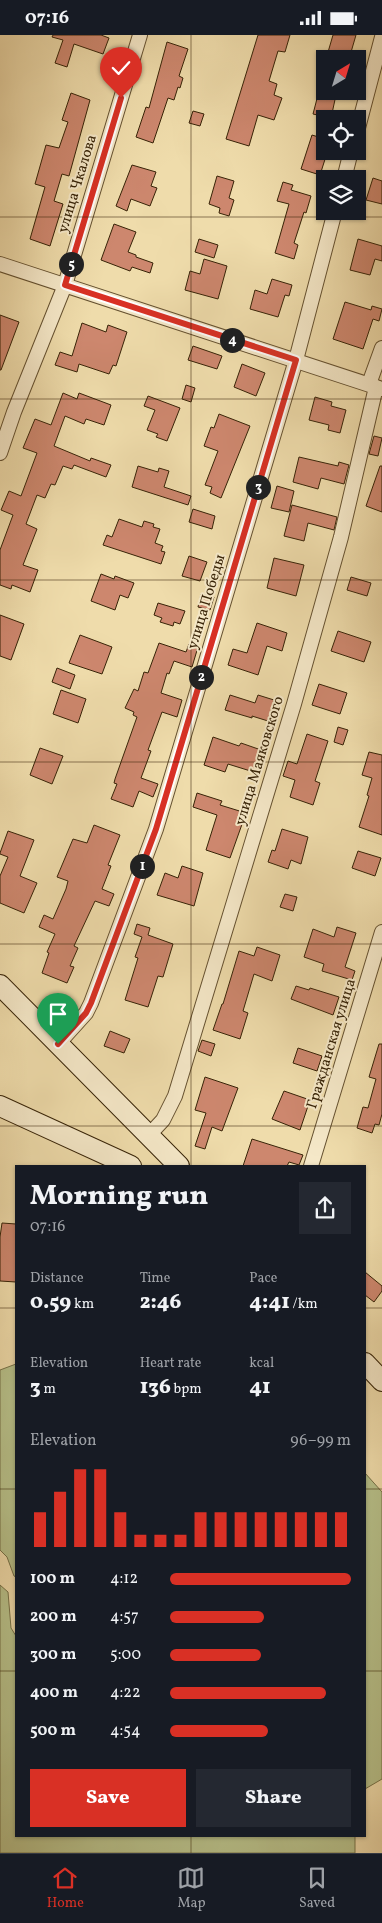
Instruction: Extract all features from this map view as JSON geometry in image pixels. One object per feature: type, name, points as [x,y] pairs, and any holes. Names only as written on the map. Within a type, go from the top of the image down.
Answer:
[{"type":"street","name":"улица Чкалова","points":[[0,453],[65,285],[140,35]]},
{"type":"street","points":[[363,110],[382,37]]},
{"type":"street","name":"улица Победы","points":[[58,1044],[86,1013],[91,1003],[156,829],[296,360],[333,220]]},
{"type":"street","points":[[0,264],[376,387]]},
{"type":"street","name":"улица Маяковского","points":[[149,1135],[163,1120],[175,1096],[289,723],[341,537],[376,387],[382,348]]},
{"type":"street","name":"Гражданская улица","points":[[311,1165],[382,932]]},
{"type":"street","points":[[0,985],[178,1165]]},
{"type":"street","points":[[0,1106],[129,1165]]},
{"type":"street","points":[[366,1364],[382,1381]]},
{"type":"green space","points":[[15,1364],[15,1576],[7,1557],[0,1550],[0,1370]]},
{"type":"green space","points":[[366,1474],[382,1492],[382,1779],[366,1788]]},
{"type":"green space","points":[[0,1585],[8,1592],[11,1628],[15,1634],[15,1837],[355,1837],[355,1853],[0,1853]]},
{"type":"building","points":[[53,35],[101,35],[109,38],[103,54],[74,44],[67,67],[55,63],[63,40],[52,37]]},
{"type":"building","points":[[258,35],[290,35],[285,52],[278,51],[269,81],[277,84],[274,95],[282,98],[274,120],[258,115],[249,146],[226,139]]},
{"type":"building","points":[[333,35],[356,35],[352,50],[329,50]]},
{"type":"building","points":[[167,42],[188,49],[179,76],[183,78],[180,88],[178,87],[174,100],[168,98],[153,143],[136,137],[146,107],[149,108]]},
{"type":"building","points":[[71,93],[90,100],[69,176],[62,174],[54,201],[63,204],[50,246],[30,239],[45,187],[35,184],[46,145],[59,148],[68,122],[62,120]]},
{"type":"building","points":[[317,100],[335,100],[333,110],[316,110],[316,115],[313,114]]},
{"type":"building","points":[[193,111],[204,114],[200,126],[189,123]]},
{"type":"building","points":[[312,135],[316,136],[316,160],[325,160],[322,170],[316,170],[316,174],[301,169]]},
{"type":"building","points":[[132,165],[156,172],[151,186],[157,188],[150,206],[131,199],[127,211],[116,206]]},
{"type":"building","points":[[217,176],[234,181],[229,198],[234,200],[229,216],[219,213],[220,208],[209,204]]},
{"type":"building","points":[[373,178],[382,181],[382,204],[366,200]]},
{"type":"building","points":[[283,182],[293,185],[291,190],[311,196],[294,243],[298,245],[294,259],[275,253],[289,204],[277,201]]},
{"type":"building","points":[[114,224],[136,232],[128,252],[153,263],[150,273],[132,267],[130,271],[101,260]]},
{"type":"building","points":[[199,239],[218,245],[214,258],[195,252]]},
{"type":"building","points":[[358,239],[382,246],[382,261],[375,259],[370,275],[350,270]]},
{"type":"building","points":[[204,259],[227,266],[218,299],[185,290],[190,271],[200,274]]},
{"type":"building","points":[[272,279],[292,285],[289,296],[285,295],[278,317],[250,309],[255,290],[267,294]]},
{"type":"building","points":[[345,302],[371,310],[372,306],[382,309],[379,321],[373,319],[363,349],[333,339]]},
{"type":"building","points":[[0,315],[19,322],[1,370],[0,370]]},
{"type":"building","points":[[82,323],[106,332],[108,325],[127,332],[116,366],[113,365],[109,374],[79,364],[77,372],[55,365],[60,352],[72,356]]},
{"type":"building","points":[[193,346],[222,356],[217,369],[188,360]]},
{"type":"building","points":[[242,364],[265,373],[256,396],[234,387]]},
{"type":"building","points":[[186,385],[195,388],[191,402],[182,399]]},
{"type":"building","points":[[63,393],[77,399],[79,393],[111,405],[104,425],[86,419],[84,424],[65,416],[54,446],[90,461],[91,458],[111,465],[106,477],[74,465],[72,469],[63,466],[55,485],[51,484],[45,498],[37,495],[26,524],[37,529],[23,565],[38,570],[30,592],[12,585],[11,589],[0,585],[0,550],[13,515],[1,510],[9,491],[21,496],[37,453],[23,448],[35,419],[51,425]]},
{"type":"building","points":[[148,396],[180,408],[167,441],[156,437],[158,434],[147,430],[155,410],[144,406]]},
{"type":"building","points":[[315,397],[332,402],[331,406],[346,410],[340,433],[328,430],[329,425],[309,420]]},
{"type":"building","points":[[219,414],[250,426],[221,498],[210,493],[212,487],[205,485],[218,451],[204,446],[211,427],[214,428]]},
{"type":"building","points":[[374,436],[382,438],[378,456],[369,454]]},
{"type":"building","points":[[299,457],[338,466],[339,462],[349,465],[344,484],[321,478],[318,489],[293,482]]},
{"type":"building","points":[[138,466],[158,472],[159,468],[169,471],[164,487],[191,496],[188,505],[132,487]]},
{"type":"building","points":[[380,466],[382,466],[382,512],[366,506]]},
{"type":"building","points":[[277,486],[294,491],[289,512],[271,508]]},
{"type":"building","points":[[292,505],[337,517],[334,530],[308,523],[304,541],[284,536]]},
{"type":"building","points":[[193,509],[215,516],[212,529],[189,522]]},
{"type":"building","points":[[119,519],[142,527],[144,521],[154,524],[153,527],[160,529],[155,543],[163,546],[161,551],[165,552],[161,564],[103,545],[107,535],[112,537]]},
{"type":"building","points":[[189,556],[207,562],[200,581],[182,576]]},
{"type":"building","points":[[274,558],[304,565],[296,596],[267,588]]},
{"type":"building","points":[[101,574],[114,579],[115,576],[134,583],[128,598],[120,595],[115,610],[91,601]]},
{"type":"building","points":[[351,577],[371,583],[367,596],[347,590]]},
{"type":"building","points":[[201,594],[214,597],[210,610],[198,607]]},
{"type":"building","points":[[158,603],[185,611],[180,624],[174,622],[173,626],[160,622],[162,618],[154,615]]},
{"type":"building","points":[[0,615],[24,624],[11,660],[0,656]]},
{"type":"building","points":[[257,623],[287,633],[282,651],[267,646],[258,675],[228,665],[233,649],[247,653]]},
{"type":"building","points":[[338,631],[371,642],[364,662],[331,651]]},
{"type":"building","points":[[80,635],[112,647],[102,674],[69,663]]},
{"type":"building","points":[[159,643],[186,652],[189,644],[198,647],[192,667],[174,661],[169,674],[167,673],[161,693],[182,700],[177,717],[162,712],[148,750],[151,751],[141,778],[158,784],[153,797],[139,791],[133,807],[111,799],[117,784],[114,783],[115,779],[137,717],[133,715],[134,712],[125,708],[134,689],[138,691],[144,672],[148,673]]},
{"type":"building","points":[[57,668],[75,675],[70,689],[52,682]]},
{"type":"building","points":[[319,684],[347,693],[340,714],[312,705]]},
{"type":"building","points":[[61,690],[86,699],[78,723],[53,714]]},
{"type":"building","points":[[230,695],[255,703],[258,695],[274,700],[268,721],[225,710]]},
{"type":"building","points":[[338,727],[348,730],[343,745],[334,742]]},
{"type":"building","points":[[307,734],[328,741],[315,781],[320,783],[313,805],[290,797],[295,780],[283,776],[288,761],[297,764]]},
{"type":"building","points":[[213,737],[239,746],[241,743],[264,751],[257,773],[228,764],[225,772],[204,765]]},
{"type":"building","points":[[40,748],[63,756],[52,784],[30,775]]},
{"type":"building","points":[[369,752],[382,755],[382,835],[359,827],[369,796],[367,795],[372,778],[362,775]]},
{"type":"building","points":[[197,793],[222,801],[220,805],[246,813],[230,858],[206,850],[217,815],[193,807]]},
{"type":"building","points":[[94,825],[120,835],[108,865],[111,866],[102,889],[114,894],[109,906],[95,901],[74,946],[78,948],[70,966],[74,967],[67,983],[42,973],[49,953],[47,952],[55,934],[39,927],[44,915],[53,919],[66,889],[68,881],[57,877],[73,839],[87,843]]},
{"type":"building","points":[[282,829],[308,837],[301,864],[291,860],[288,869],[268,862],[272,850],[275,851]]},
{"type":"building","points":[[8,831],[34,840],[20,876],[37,883],[24,913],[0,903],[0,876],[8,857],[0,853]]},
{"type":"building","points":[[358,851],[381,858],[375,876],[352,868]]},
{"type":"building","points":[[182,866],[203,873],[194,906],[157,895],[165,873],[178,878]]},
{"type":"building","points":[[285,894],[297,897],[293,911],[280,907]]},
{"type":"building","points":[[137,924],[150,928],[148,935],[173,944],[163,977],[158,976],[148,1007],[125,1000],[138,958],[135,957],[142,937],[134,934]]},
{"type":"building","points":[[337,927],[356,933],[345,967],[355,971],[352,980],[322,971],[324,964],[304,957],[313,929],[334,937]]},
{"type":"building","points":[[257,947],[280,955],[272,981],[254,974],[243,1011],[248,1013],[240,1039],[213,1030],[239,951],[254,956]]},
{"type":"building","points":[[296,986],[309,990],[310,988],[339,997],[333,1015],[291,999]]},
{"type":"building","points":[[110,1031],[130,1039],[124,1053],[104,1046]]},
{"type":"building","points":[[202,1040],[215,1044],[211,1056],[198,1051]]},
{"type":"building","points":[[379,1044],[382,1044],[382,1114],[379,1125],[375,1124],[372,1133],[357,1128],[363,1107],[368,1108],[376,1079],[369,1077]]},
{"type":"building","points":[[298,1048],[322,1056],[317,1071],[293,1063]]},
{"type":"building","points":[[205,1077],[238,1088],[222,1131],[212,1127],[205,1149],[195,1146],[206,1113],[195,1110]]},
{"type":"building","points":[[284,1091],[310,1100],[300,1130],[272,1119]]},
{"type":"building","points":[[252,1139],[303,1155],[299,1165],[289,1162],[288,1165],[243,1165]]},
{"type":"building","points":[[2,1223],[15,1224],[15,1282],[0,1281],[0,1237]]},
{"type":"building","points":[[366,1273],[382,1286],[382,1291],[374,1302],[366,1296]]},
{"type":"route","points":[[58,1044],[86,1013],[91,1003],[156,829],[296,360],[65,285],[121,98]]}]
